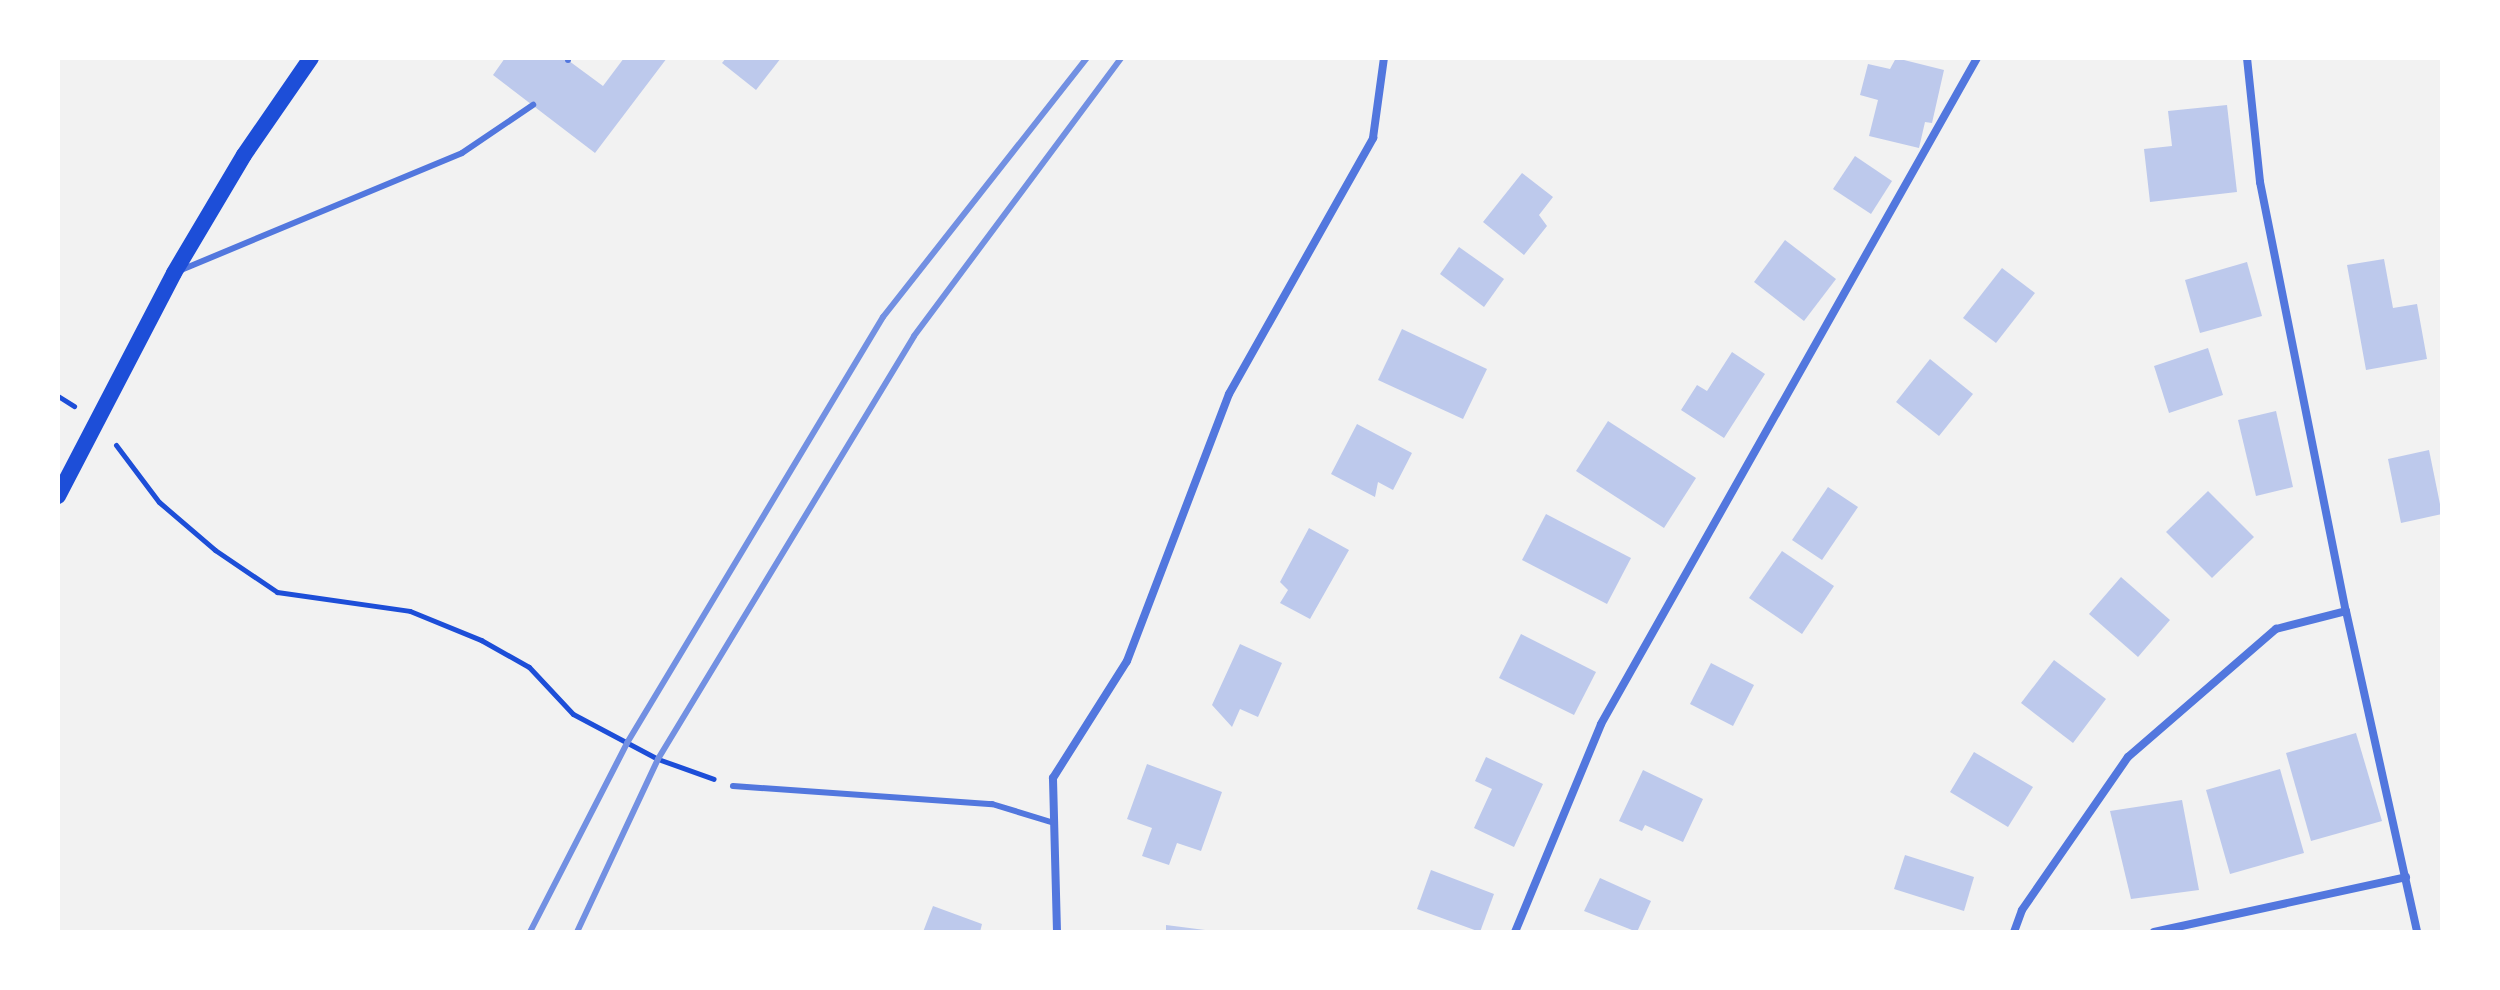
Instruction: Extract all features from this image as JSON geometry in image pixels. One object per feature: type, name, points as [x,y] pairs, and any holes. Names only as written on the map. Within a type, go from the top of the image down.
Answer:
[{"type":"main road","points":[[58,496],[174,273],[244,155],[311,58]]},
{"type":"street","points":[[1057,932],[1053,778],[1127,661],[1229,394],[1373,138],[1384,58]]},
{"type":"street","points":[[1515,932],[1601,724],[1977,58]]},
{"type":"street","points":[[2247,58],[2260,182],[2346,611],[2417,932]]},
{"type":"street","points":[[2014,932],[2022,910],[2128,757],[2276,629],[2346,611]]},
{"type":"street","points":[[2154,932],[2406,877]]},
{"type":"lane","points":[[174,273],[462,153],[533,105]]},
{"type":"lane","points":[[733,786],[992,804],[1054,823]]},
{"type":"path","points":[[97,421],[159,502],[215,550],[277,592],[410,611],[481,640],[529,667],[573,714],[658,759],[733,786]]},
{"type":"building","points":[[505,58],[565,58],[603,86],[624,58],[667,58],[595,153],[493,75]]},
{"type":"building","points":[[726,58],[781,58],[756,90],[722,63]]},
{"type":"building","points":[[1896,58],[1944,70],[1932,123],[1925,122],[1919,148],[1869,136],[1878,100],[1860,95],[1868,64],[1890,69]]},
{"type":"building","points":[[2227,105],[2237,192],[2150,202],[2144,149],[2172,146],[2168,111]]},
{"type":"building","points":[[1855,156],[1892,181],[1871,214],[1833,189]]},
{"type":"building","points":[[1522,173],[1553,197],[1539,215],[1547,226],[1524,255],[1483,222]]},
{"type":"building","points":[[1785,240],[1836,279],[1804,321],[1754,282]]},
{"type":"building","points":[[1459,247],[1504,279],[1484,307],[1440,274]]},
{"type":"building","points":[[2384,259],[2393,308],[2417,304],[2427,359],[2366,370],[2347,265]]},
{"type":"building","points":[[2247,262],[2262,316],[2200,333],[2185,280]]},
{"type":"building","points":[[2002,268],[2035,293],[1996,343],[1963,318]]},
{"type":"building","points":[[1402,329],[1487,369],[1463,419],[1378,380]]},
{"type":"building","points":[[2208,348],[2223,395],[2169,413],[2154,366]]},
{"type":"building","points":[[1732,352],[1765,374],[1724,438],[1681,410],[1697,385],[1707,391]]},
{"type":"building","points":[[1930,359],[1973,394],[1939,436],[1896,402]]},
{"type":"building","points":[[2276,411],[2293,487],[2256,496],[2238,420]]},
{"type":"building","points":[[1608,421],[1696,478],[1664,528],[1576,471]]},
{"type":"building","points":[[1357,424],[1412,453],[1393,490],[1378,482],[1375,497],[1331,474]]},
{"type":"building","points":[[2429,450],[2442,514],[2401,523],[2388,459]]},
{"type":"building","points":[[1828,487],[1858,507],[1822,560],[1792,540]]},
{"type":"building","points":[[2208,491],[2254,537],[2212,578],[2166,532]]},
{"type":"building","points":[[1546,514],[1631,558],[1607,604],[1522,560]]},
{"type":"building","points":[[1309,528],[1349,550],[1310,619],[1280,603],[1288,590],[1280,582]]},
{"type":"building","points":[[1782,551],[1834,586],[1802,634],[1749,598]]},
{"type":"building","points":[[2121,577],[2170,620],[2138,657],[2089,614]]},
{"type":"building","points":[[1521,634],[1596,672],[1574,715],[1499,678]]},
{"type":"building","points":[[1240,644],[1282,663],[1258,717],[1240,709],[1232,727],[1212,705]]},
{"type":"building","points":[[2054,660],[2106,699],[2073,743],[2021,703]]},
{"type":"building","points":[[1711,663],[1754,685],[1733,726],[1690,704]]},
{"type":"building","points":[[2356,733],[2382,821],[2311,841],[2286,753]]},
{"type":"building","points":[[1974,752],[2033,787],[2008,827],[1950,792]]},
{"type":"building","points":[[1486,757],[1543,784],[1514,847],[1474,828],[1492,789],[1475,781]]},
{"type":"building","points":[[1147,764],[1222,792],[1201,851],[1177,843],[1169,865],[1142,856],[1152,828],[1127,819]]},
{"type":"building","points":[[2280,769],[2304,853],[2230,874],[2206,790]]},
{"type":"building","points":[[1643,770],[1703,799],[1683,842],[1645,825],[1642,831],[1619,821]]},
{"type":"building","points":[[2182,800],[2199,890],[2131,899],[2110,811]]},
{"type":"building","points":[[1905,855],[1974,877],[1964,911],[1894,889]]},
{"type":"building","points":[[1431,870],[1494,894],[1480,932],[1417,909]]},
{"type":"building","points":[[1600,878],[1651,901],[1637,932],[1584,911]]},
{"type":"building","points":[[933,906],[982,924],[980,932],[923,932]]},
{"type":"building","points":[[1166,925],[1205,930],[1205,932],[1166,932]]},
{"type":"railway","points":[[530,932],[627,743],[883,317],[1087,58]]},
{"type":"railway","points":[[577,932],[658,759],[914,336],[1121,58]]}]
